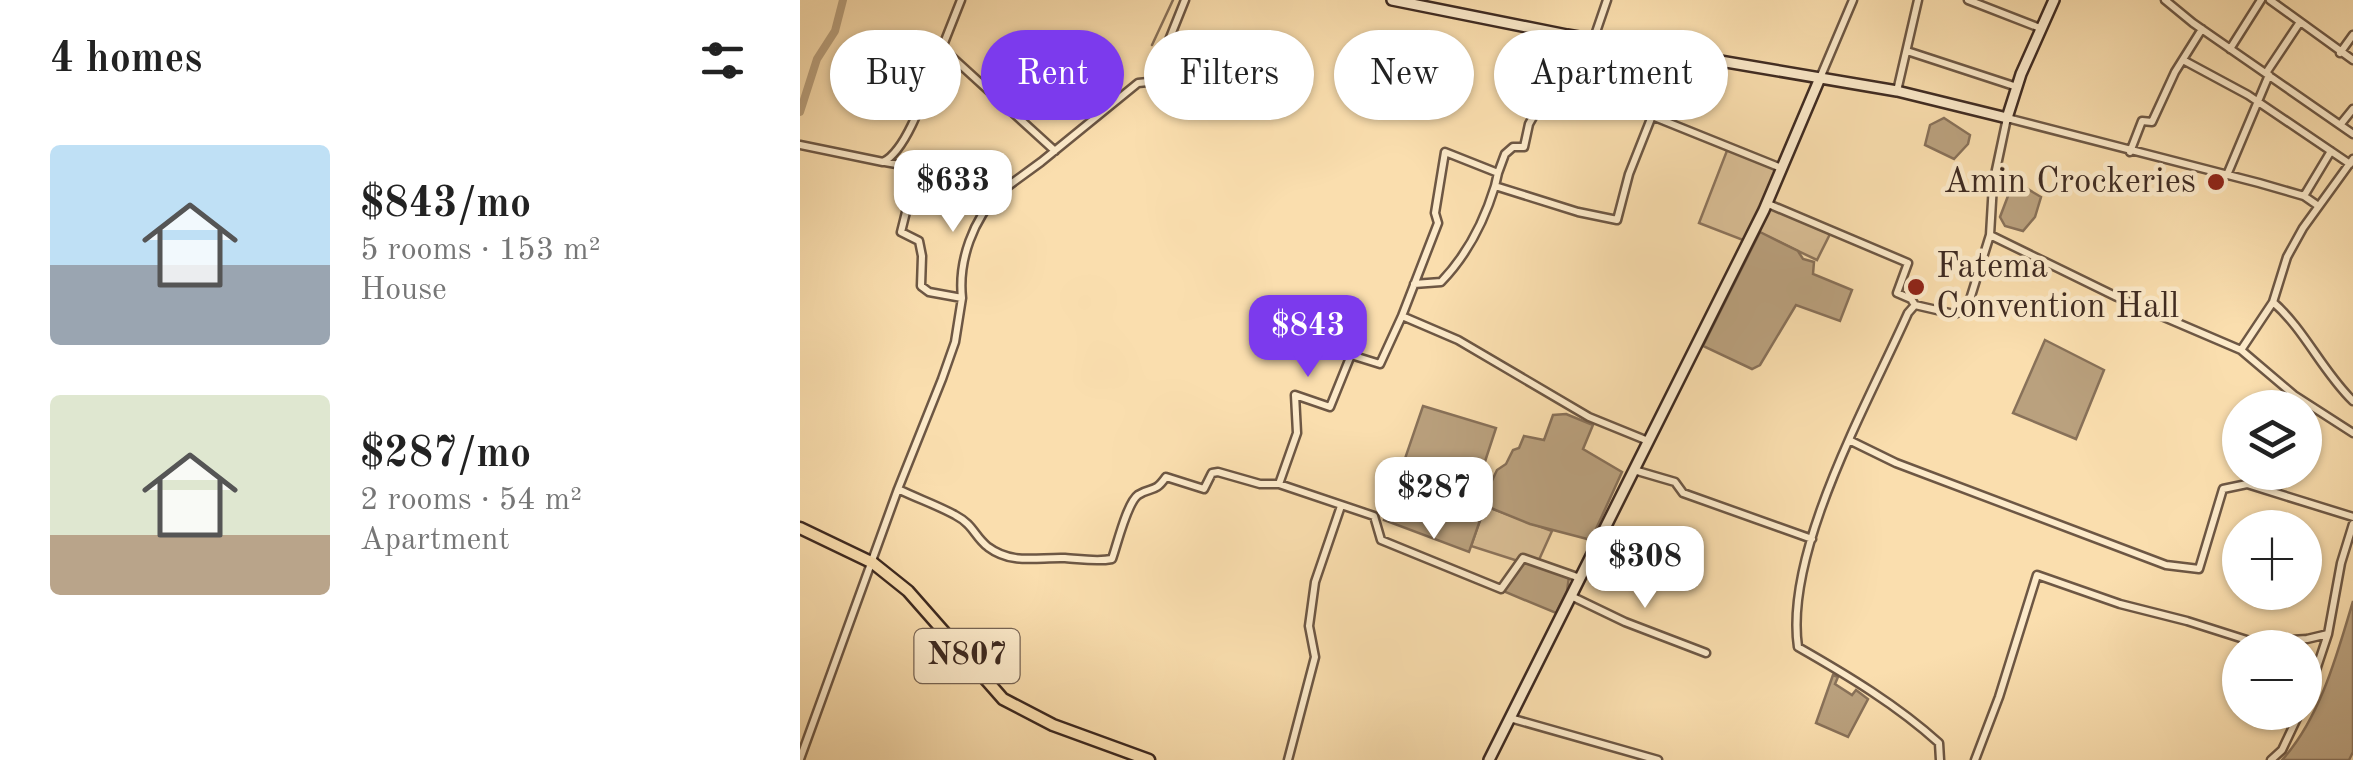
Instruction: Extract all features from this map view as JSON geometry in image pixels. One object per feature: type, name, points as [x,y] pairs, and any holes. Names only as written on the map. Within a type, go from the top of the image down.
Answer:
[{"type":"highway","name":"N807","points":[[800,528],[872,563],[908,592],[1003,698],[1053,725],[1149,760]]},
{"type":"main road","points":[[1392,0],[1543,30]]},
{"type":"main road","points":[[1728,63],[1897,91],[2007,118],[2054,0]]},
{"type":"main road","points":[[1489,760],[1766,203],[1820,78]]},
{"type":"street","points":[[949,30],[961,0]]},
{"type":"street","points":[[800,760],[955,342],[962,298],[959,274],[988,204],[1138,83],[1148,82],[1155,75],[1184,0]]},
{"type":"street","points":[[1597,30],[1606,0]]},
{"type":"street","points":[[1820,78],[1853,0]]},
{"type":"street","points":[[1897,91],[1918,0]]},
{"type":"street","points":[[1968,0],[2040,28]]},
{"type":"street","points":[[2165,0],[2353,134]]},
{"type":"street","points":[[2230,48],[2261,0]]},
{"type":"street","points":[[2270,0],[2353,60]]},
{"type":"street","points":[[2227,175],[2267,74],[2300,22]]},
{"type":"street","points":[[2130,152],[2142,122],[2152,122],[2202,29]]},
{"type":"street","points":[[2340,52],[2353,35]]},
{"type":"street","points":[[1907,50],[2017,86]]},
{"type":"street","points":[[2183,60],[2352,162],[2332,192],[2317,206],[2287,257],[2273,302],[2240,350]]},
{"type":"street","points":[[961,65],[1055,151]]},
{"type":"street","points":[[2340,125],[2353,109]]},
{"type":"street","points":[[1766,203],[1908,263],[1897,293],[1916,305],[1954,314],[1966,310],[1990,235],[1993,184],[2007,118],[2304,196],[2317,206]]},
{"type":"street","points":[[883,162],[899,150],[913,120]]},
{"type":"street","points":[[1414,284],[1441,282],[1451,271],[1479,228],[1505,154],[1513,146],[1524,147],[1531,120]]},
{"type":"street","points":[[1495,186],[1616,220],[1650,120]]},
{"type":"street","points":[[1662,120],[1782,168]]},
{"type":"street","points":[[800,145],[953,174],[1000,192]]},
{"type":"street","points":[[2304,196],[2331,151]]},
{"type":"street","points":[[1279,484],[1297,433],[1295,395],[1330,407],[1351,355],[1380,364],[1438,223],[1435,213],[1444,152],[1498,173]]},
{"type":"street","points":[[953,174],[937,187],[922,188],[908,204],[901,232],[918,240],[921,286],[929,292],[962,298]]},
{"type":"street","points":[[1990,235],[2117,298],[2240,350],[2294,395],[2353,433]]},
{"type":"street","points":[[2273,302],[2293,321],[2330,378],[2353,401]]},
{"type":"street","points":[[1916,305],[1908,313],[1816,516],[1800,594],[1798,647],[1842,672],[1921,727],[1939,743],[1940,760]]},
{"type":"street","points":[[1402,316],[1458,340],[1589,416],[1648,441]]},
{"type":"street","points":[[1850,441],[1896,463],[2166,565],[2199,569],[2223,488],[2247,484],[2353,516]]},
{"type":"street","points":[[1634,470],[1675,482],[1683,492],[1812,539]]},
{"type":"street","points":[[898,489],[953,514],[974,527],[992,550],[1006,555],[1027,560],[1103,561],[1112,559],[1130,506],[1138,495],[1156,490],[1166,477],[1204,489],[1212,473],[1218,472],[1260,484],[1279,484],[1374,516],[1380,540],[1501,589],[1523,558],[1580,578]]},
{"type":"street","points":[[1288,760],[1315,657],[1310,626],[1316,582],[1341,506]]},
{"type":"street","points":[[2322,652],[2353,524]]},
{"type":"street","points":[[1975,760],[1999,698],[2036,575],[2253,642],[2307,640],[2328,634]]},
{"type":"street","points":[[1571,596],[1639,628],[1706,653]]},
{"type":"street","points":[[1510,718],[1624,756],[1658,760]]},
{"type":"street","points":[[2271,760],[2282,750],[2291,730]]},
{"type":"shaded area","points":[[1944,118],[1970,135],[1968,144],[1954,159],[1925,145],[1930,125]]},
{"type":"shaded area","points":[[1728,148],[1782,168],[1766,202],[1831,232],[1817,260],[1754,230],[1748,242],[1699,223]]},
{"type":"shaded area","points":[[2011,188],[2026,188],[2041,197],[2035,217],[2023,231],[2005,226],[2000,217]]},
{"type":"shaded area","points":[[1760,232],[1814,262],[1813,274],[1852,290],[1840,321],[1796,305],[1760,365],[1752,369],[1703,346]]},
{"type":"shaded area","points":[[2045,340],[2104,370],[2076,439],[2013,413]]},
{"type":"shaded area","points":[[1423,406],[1496,428],[1474,495],[1474,502],[1484,509],[1469,552],[1384,520]]},
{"type":"shaded area","points":[[1566,414],[1593,425],[1583,449],[1622,472],[1591,540],[1530,524],[1481,504],[1497,470],[1519,448],[1524,436],[1544,440],[1553,415]]},
{"type":"shaded area","points":[[1485,506],[1552,531],[1538,562],[1518,561],[1471,546]]},
{"type":"shaded area","points":[[1527,562],[1569,577],[1556,613],[1503,591],[1518,566]]},
{"type":"shaded area","points":[[2353,601],[2353,752],[2349,760],[2282,760],[2304,730],[2322,730],[2322,693]]},
{"type":"shaded area","points":[[1833,675],[1838,677],[1835,684],[1852,695],[1856,690],[1868,699],[1848,737],[1816,723]]},
{"type":"waterway","points":[[800,112],[817,59],[835,31],[843,0]]},
{"type":"waterway","points":[[1159,30],[1173,0]]},
{"type":"place","name":"Amin Crockeries","points":[[2216,182]]},
{"type":"place","name":"Fatema Convention Hall","points":[[1916,287]]}]
